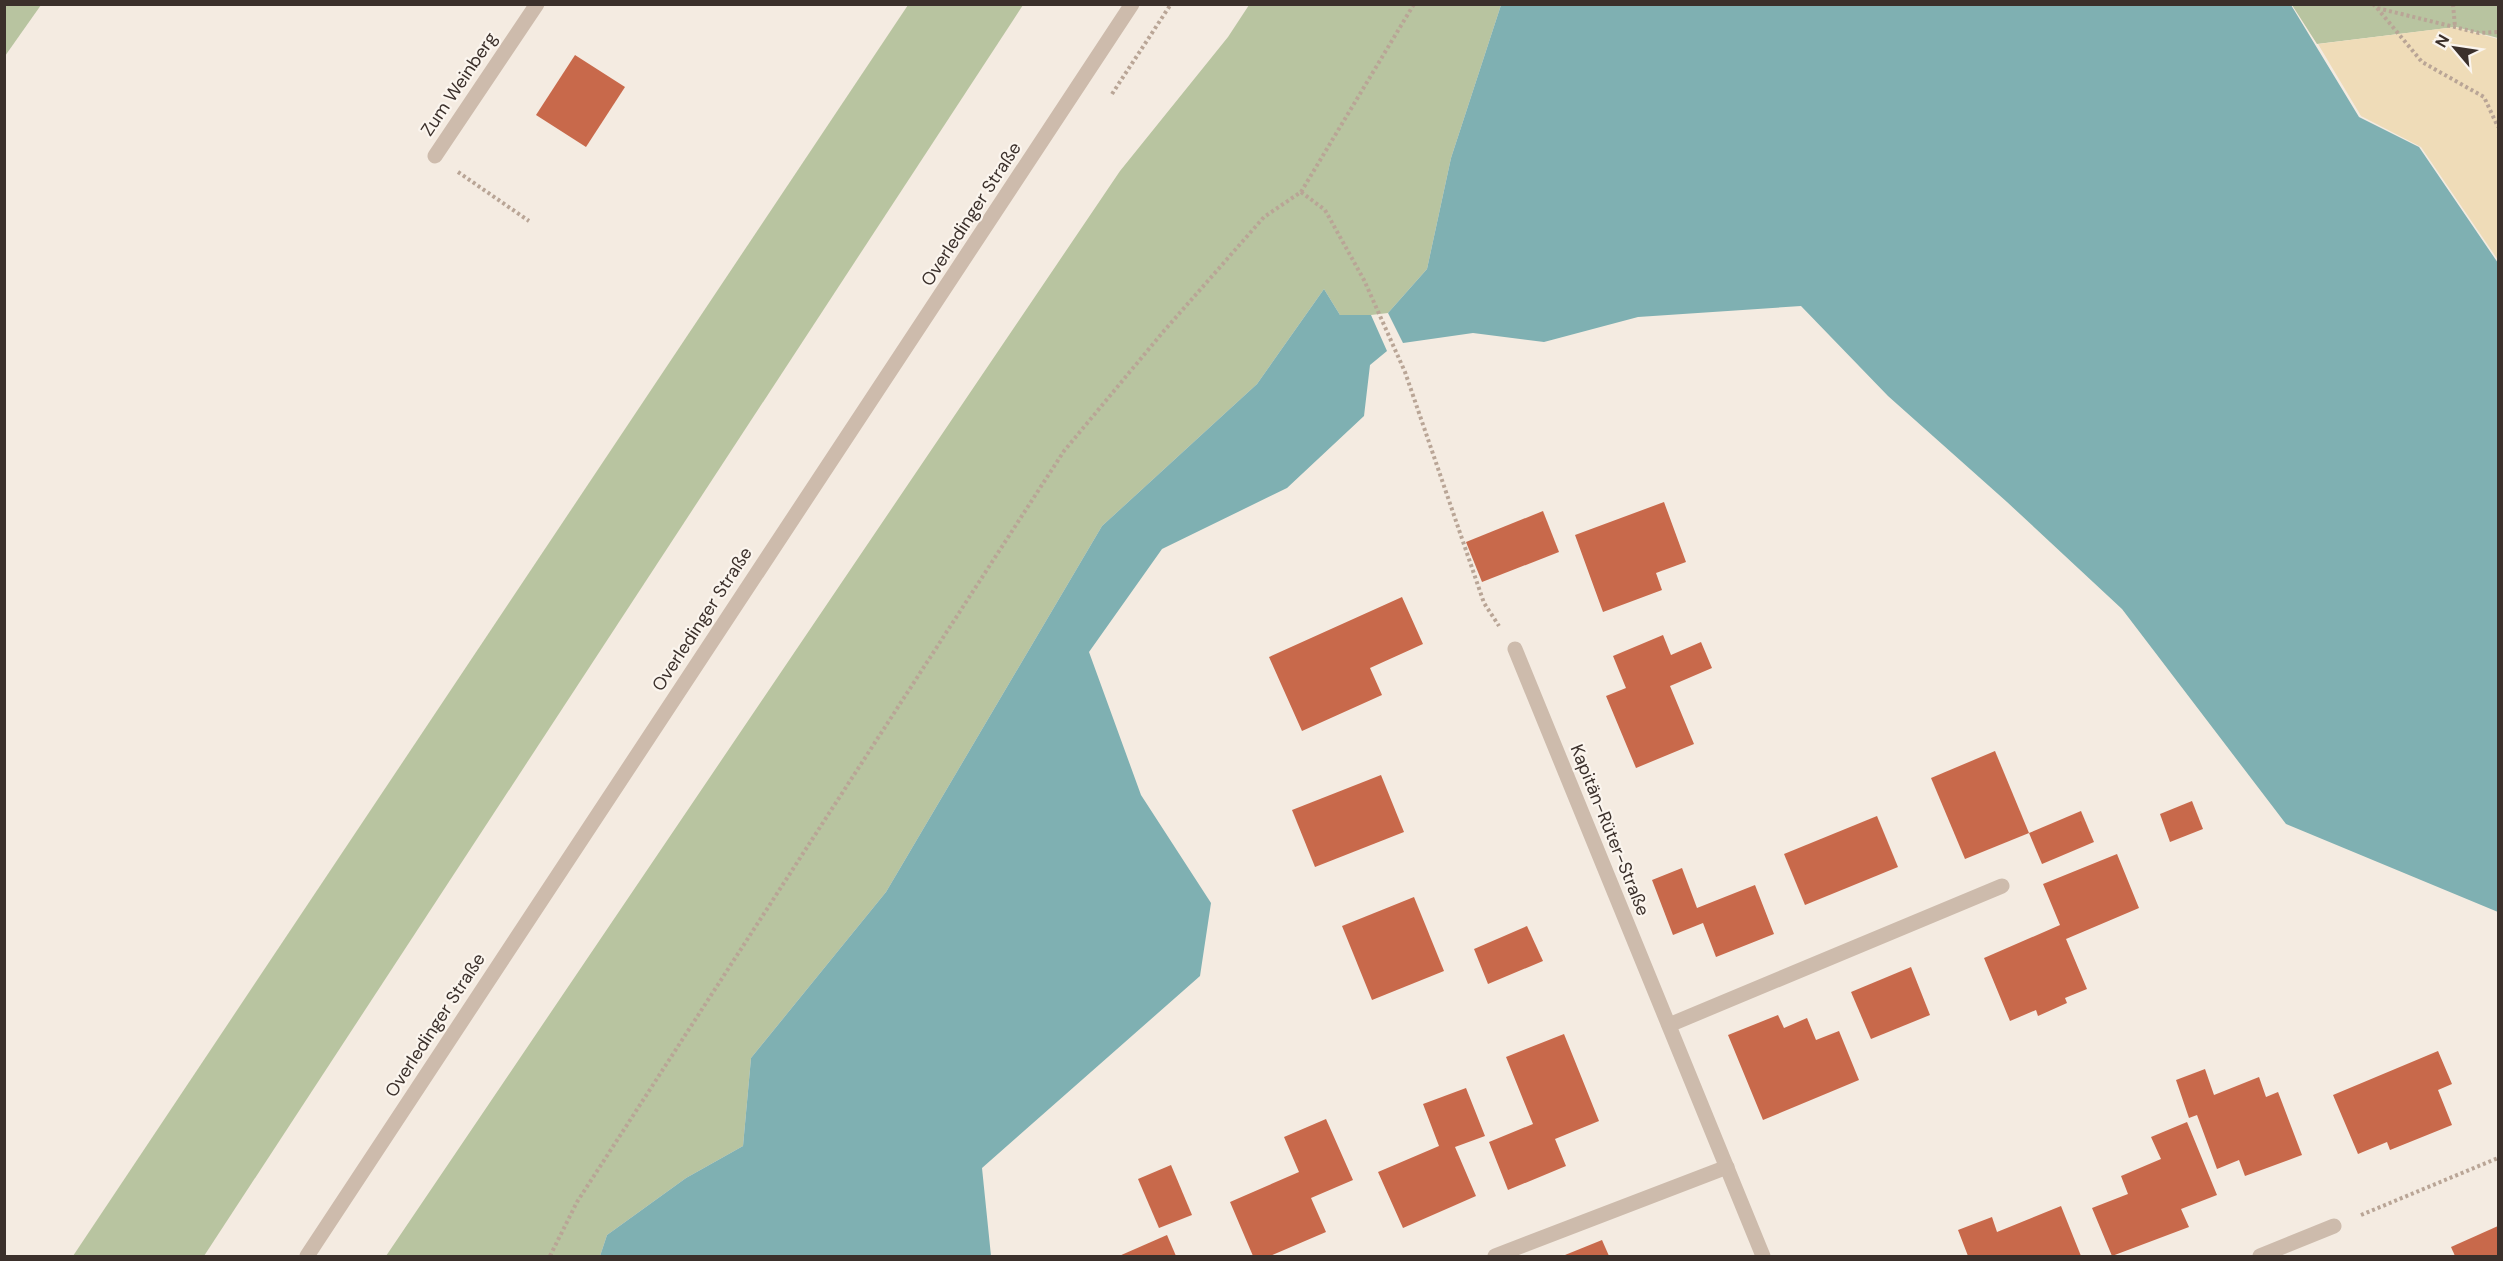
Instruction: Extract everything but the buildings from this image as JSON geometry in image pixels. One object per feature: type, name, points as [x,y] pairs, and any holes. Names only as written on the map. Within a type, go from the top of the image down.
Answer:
[{"type":"street","name":"Zum Weinberg","points":[[435,156],[537,4]]},
{"type":"street","name":"Overledinger Straße","points":[[307,1257],[1132,4]]},
{"type":"street","name":"Kapitän-Rüter-Straße","points":[[1515,649],[1763,1257]]},
{"type":"street","points":[[1669,1025],[2002,886]]},
{"type":"street","points":[[1495,1257],[1727,1167]]},
{"type":"street","points":[[2260,1257],[2334,1226]]},
{"type":"path","points":[[550,1257],[577,1202],[1064,451],[1163,332],[1264,217],[1301,192],[1414,4]]},
{"type":"path","points":[[2453,4],[2455,27]]},
{"type":"path","points":[[2375,6],[2479,33],[2499,32]]},
{"type":"path","points":[[2375,6],[2422,62],[2484,97],[2499,127]]},
{"type":"path","points":[[435,156],[529,221]]},
{"type":"path","points":[[1301,192],[1325,210],[1364,280],[1405,372],[1484,603],[1515,649]]},
{"type":"path","points":[[2334,1226],[2499,1158]]},
{"type":"green space","points":[[4,5],[41,5],[5,56]]},
{"type":"green space","points":[[908,5],[1023,5],[204,1256],[73,1256]]},
{"type":"green space","points":[[1249,5],[1501,5],[1451,158],[1427,269],[1388,313],[1340,315],[1324,289],[1257,384],[1102,526],[886,892],[751,1058],[743,1146],[686,1178],[607,1235],[600,1256],[386,1256],[1120,171],[1228,37]]},
{"type":"green space","points":[[2292,5],[2498,5],[2498,38],[2456,27],[2317,44]]},
{"type":"sand","points":[[2455,27],[2498,39],[2498,260],[2421,147],[2361,116],[2318,44]]},
{"type":"water","points":[[1501,5],[2291,5],[2359,117],[2419,147],[2498,263],[2498,912],[2286,824],[2122,609],[1888,396],[1801,306],[1638,317],[1544,342],[1473,333],[1403,343],[1388,313],[1427,269],[1451,158]]},
{"type":"water","points":[[1324,289],[1340,315],[1371,315],[1387,351],[1370,365],[1364,416],[1287,488],[1162,549],[1089,652],[1141,795],[1211,903],[1200,976],[982,1168],[991,1256],[600,1256],[607,1235],[686,1178],[743,1146],[751,1058],[886,892],[1102,526],[1257,384]]}]
